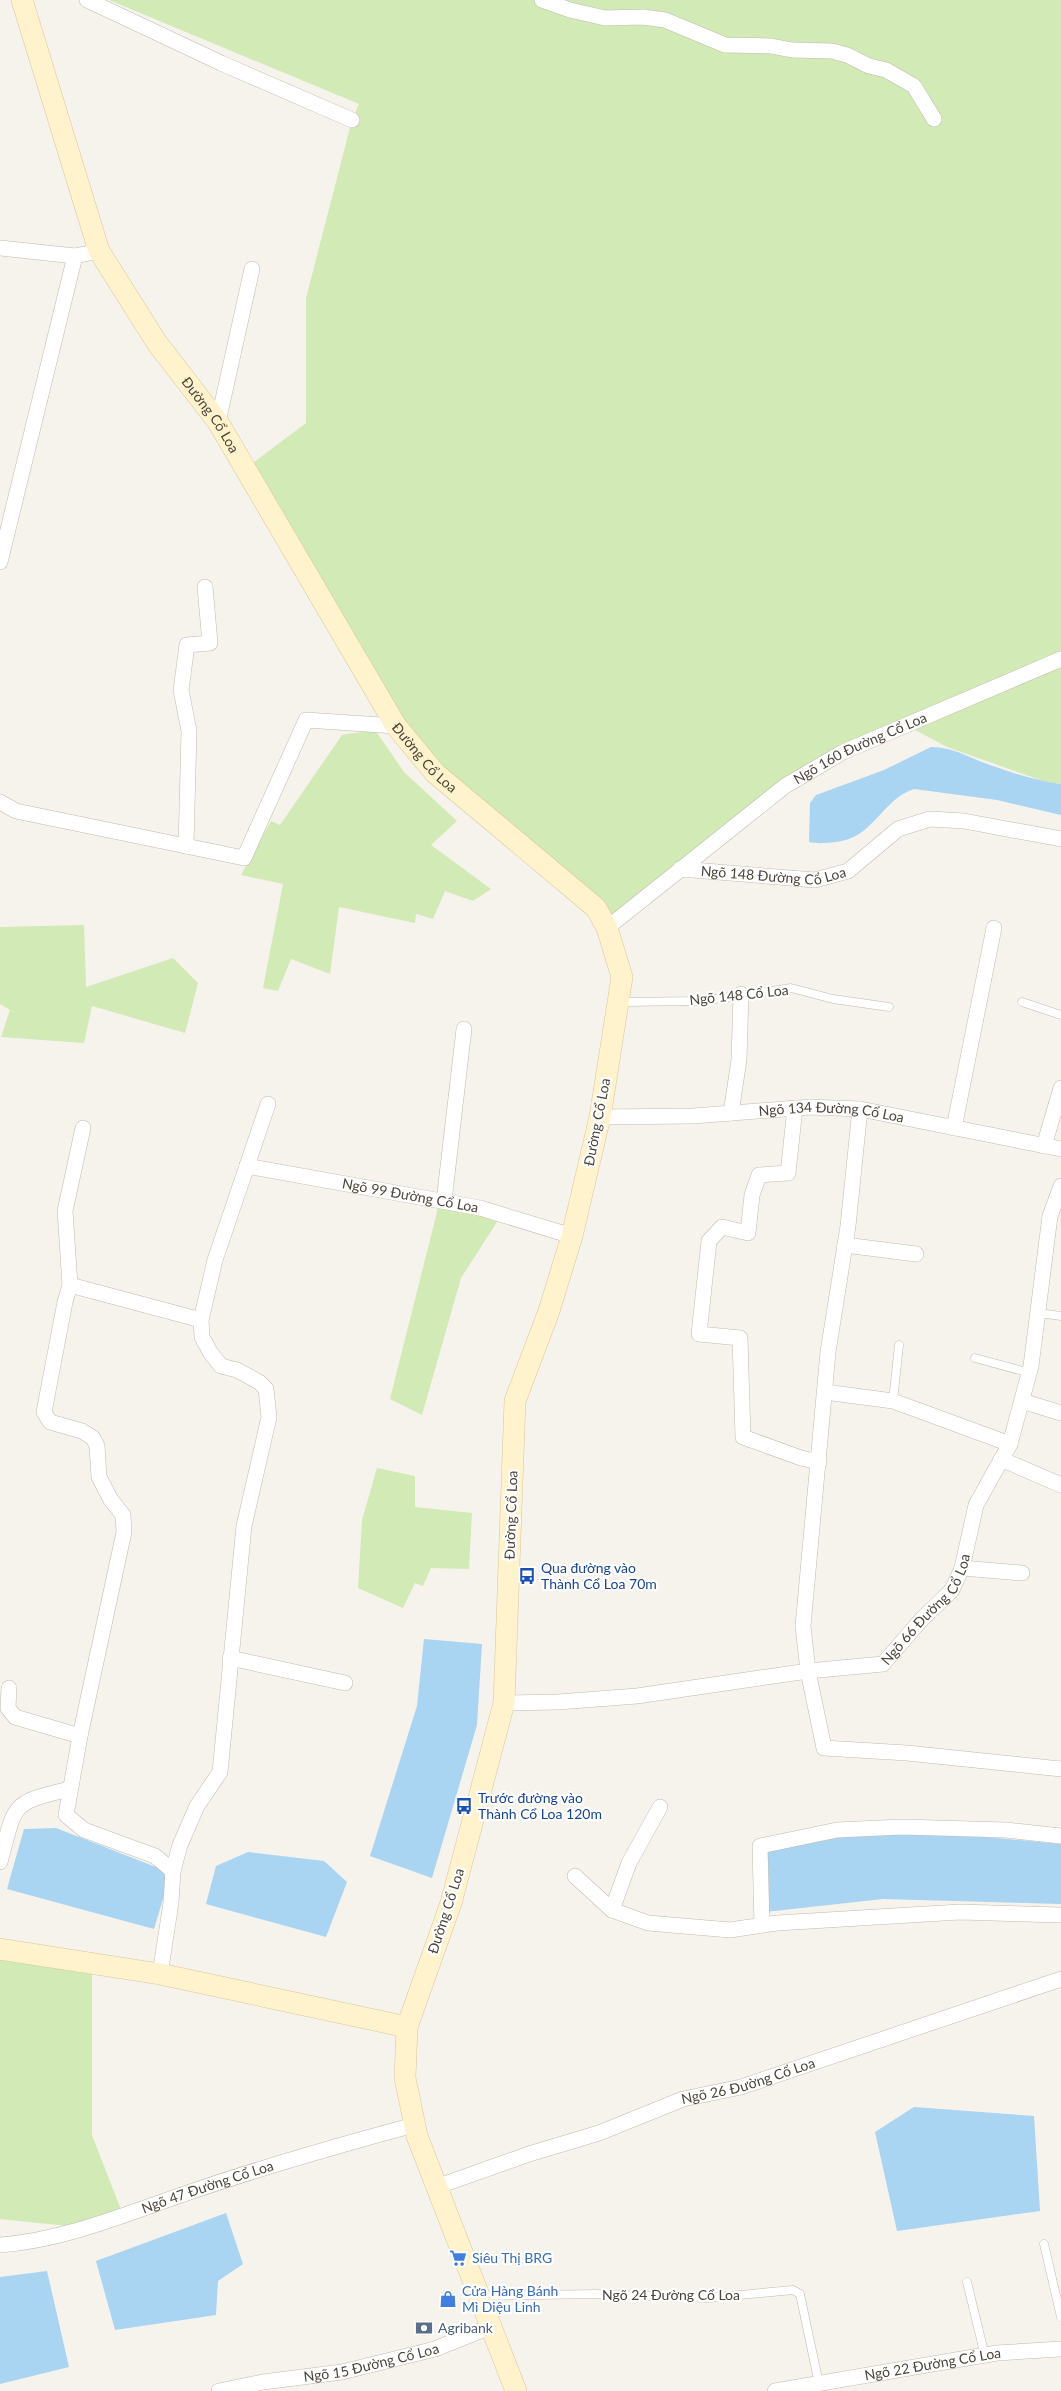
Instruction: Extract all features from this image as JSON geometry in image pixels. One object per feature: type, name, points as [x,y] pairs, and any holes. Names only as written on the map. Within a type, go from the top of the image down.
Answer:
[{"type":"street","name":"Đường Cổ Loa","points":[[22,0],[99,251],[157,343],[218,422],[396,726],[434,773],[596,908],[608,928],[622,977],[600,1117],[572,1236],[549,1311],[515,1400],[504,1702],[451,1903],[407,2027],[405,2078],[417,2136],[516,2391]]},
{"type":"street","points":[[87,0],[221,63],[352,120]]},
{"type":"street","points":[[542,0],[570,10],[605,18],[643,17],[665,20],[725,46],[771,46],[792,50],[832,51],[847,55],[869,66],[886,70],[914,86],[934,119]]},
{"type":"street","points":[[0,248],[75,256],[99,251]]},
{"type":"street","points":[[0,562],[75,256]]},
{"type":"street","points":[[218,422],[252,269]]},
{"type":"street","points":[[186,846],[189,730],[181,690],[187,645],[210,642],[205,587]]},
{"type":"street","name":"Ngõ 160 Đường Cổ Loa","points":[[680,869],[785,786],[843,752],[1061,659]]},
{"type":"street","points":[[0,802],[16,811],[244,858],[306,720],[396,726]]},
{"type":"street","name":"Ngõ 148 Đường Cổ Loa","points":[[608,928],[680,869],[815,880],[848,871],[898,829],[930,819],[964,821],[1061,839]]},
{"type":"street","points":[[954,1128],[994,928]]},
{"type":"street","points":[[732,1113],[739,1060],[741,994]]},
{"type":"street","points":[[444,1201],[464,1029]]},
{"type":"street","points":[[1044,1146],[1061,1088]]},
{"type":"street","points":[[160,1974],[171,1903],[173,1871],[180,1845],[197,1806],[220,1772],[244,1526],[269,1417],[266,1389],[259,1382],[237,1370],[221,1366],[210,1352],[202,1337],[201,1320],[215,1260],[268,1104]]},
{"type":"street","points":[[794,1108],[788,1173],[759,1174],[752,1196],[748,1233],[722,1227],[709,1240],[699,1334],[740,1338],[743,1436],[801,1458],[819,1462]]},
{"type":"street","name":"Ngõ 134 Đường Cổ Loa","points":[[600,1117],[732,1113],[794,1108],[860,1109],[1061,1149]]},
{"type":"street","points":[[860,1109],[845,1245],[828,1352],[803,1626],[808,1670],[824,1748],[907,1753],[1061,1769]]},
{"type":"street","points":[[83,1128],[65,1211],[70,1285],[53,1359],[44,1415],[50,1422],[82,1431],[93,1438],[97,1446],[99,1477],[123,1515],[124,1532],[80,1736],[66,1815],[84,1830],[155,1856],[173,1871]]},
{"type":"street","name":"Ngõ 99 Đường Cổ Loa","points":[[247,1166],[480,1208],[572,1236]]},
{"type":"street","name":"Ngõ 66 Đường Cổ Loa","points":[[504,1702],[558,1702],[637,1696],[808,1670],[883,1664],[921,1620],[946,1598],[958,1580],[976,1506],[1010,1444],[1030,1373],[1050,1216],[1061,1186]]},
{"type":"street","points":[[845,1245],[916,1254]]},
{"type":"street","points":[[70,1285],[201,1320]]},
{"type":"street","points":[[825,1392],[893,1401],[1010,1444]]},
{"type":"street","points":[[1022,1401],[1061,1413]]},
{"type":"street","points":[[1001,1459],[1061,1485]]},
{"type":"street","points":[[962,1568],[1022,1574]]},
{"type":"street","points":[[230,1658],[345,1683]]},
{"type":"street","points":[[9,1688],[8,1708],[15,1717],[80,1736]]},
{"type":"street","points":[[0,1862],[13,1815],[20,1805],[33,1798],[70,1789]]},
{"type":"street","points":[[612,1910],[629,1863],[660,1807]]},
{"type":"street","points":[[762,1925],[760,1846],[837,1830],[902,1827],[1006,1830],[1061,1836]]},
{"type":"street","points":[[574,1876],[612,1910],[648,1923],[730,1930],[762,1925],[960,1912],[1061,1915]]},
{"type":"street","points":[[0,1949],[160,1974],[407,2027]]},
{"type":"street","name":"Ngõ 26 Đường Cổ Loa","points":[[436,2187],[529,2154],[599,2132],[683,2099],[741,2087],[1061,1979]]},
{"type":"street","name":"Ngõ 47 Đường Cổ Loa","points":[[0,2246],[87,2228],[259,2168],[414,2125]]},
{"type":"street","name":"Ngõ 15 Đường Cổ Loa","points":[[219,2391],[263,2382],[342,2372],[436,2349],[490,2327]]},
{"type":"street","name":"Ngõ 22 Đường Cổ Loa","points":[[776,2391],[985,2356],[1061,2349]]},
{"type":"lane","name":"Ngõ 148 Cổ Loa","points":[[618,1002],[701,1000],[791,988],[833,999],[889,1007]]},
{"type":"lane","points":[[1022,1002],[1061,1015]]},
{"type":"lane","points":[[1039,1313],[1061,1316]]},
{"type":"lane","points":[[893,1401],[899,1345]]},
{"type":"lane","points":[[975,1358],[1030,1373]]},
{"type":"lane","points":[[1044,2244],[1061,2318]]},
{"type":"lane","points":[[967,2282],[985,2356]]},
{"type":"lane","name":"Ngõ 24 Đường Cổ Loa","points":[[478,2296],[594,2294],[707,2298],[793,2290],[800,2294],[819,2384]]},
{"type":"green space","points":[[109,0],[1061,0],[1061,784],[1043,781],[947,747],[906,725],[785,786],[607,928],[435,773],[246,468],[306,423],[306,298],[352,120],[359,104]]},
{"type":"green space","points":[[375,730],[404,772],[457,821],[431,845],[491,889],[473,901],[445,891],[433,919],[416,914],[415,923],[339,907],[330,974],[291,959],[278,991],[263,988],[283,884],[241,875],[271,821],[280,825],[342,735]]},
{"type":"green space","points":[[84,925],[86,987],[173,958],[198,983],[185,1033],[92,1006],[84,1043],[1,1037],[10,1010],[0,1004],[0,927]]},
{"type":"green space","points":[[438,1208],[472,1213],[497,1222],[461,1278],[422,1415],[390,1399]]},
{"type":"green space","points":[[377,1468],[415,1476],[415,1507],[472,1513],[469,1569],[431,1568],[423,1586],[415,1583],[403,1608],[358,1588],[362,1520]]},
{"type":"green space","points":[[0,1951],[92,1963],[92,2135],[123,2215],[87,2228],[0,2219]]},
{"type":"water","points":[[931,747],[948,749],[1018,774],[1061,784],[1061,815],[997,800],[914,789],[903,794],[869,826],[849,839],[825,843],[809,842],[810,803],[816,795],[884,770]]},
{"type":"water","points":[[424,1639],[482,1644],[477,1725],[432,1878],[370,1856],[417,1706]]},
{"type":"water","points":[[56,1828],[161,1869],[168,1882],[154,1929],[7,1889],[24,1829]]},
{"type":"water","points":[[911,1830],[1061,1844],[1061,1904],[883,1899],[765,1912],[765,1852],[851,1835]]},
{"type":"water","points":[[248,1852],[324,1861],[347,1882],[326,1937],[206,1904],[216,1866]]},
{"type":"water","points":[[914,2107],[1034,2116],[1040,2211],[897,2231],[875,2132]]},
{"type":"water","points":[[226,2213],[243,2264],[218,2281],[216,2315],[115,2330],[96,2261]]},
{"type":"water","points":[[47,2271],[69,2367],[0,2384],[0,2277]]},
{"type":"place","name":"Qua đường vào Thành Cổ Loa 70m","points":[[527,1576]]},
{"type":"place","name":"Trước đường vào Thành Cổ Loa 120m","points":[[464,1806]]},
{"type":"place","name":"Siêu Thị BRG","points":[[458,2258]]},
{"type":"place","name":"Cửa Hàng Bánh Mì Diệu Linh","points":[[448,2299]]},
{"type":"place","name":"Agribank","points":[[424,2328]]}]
